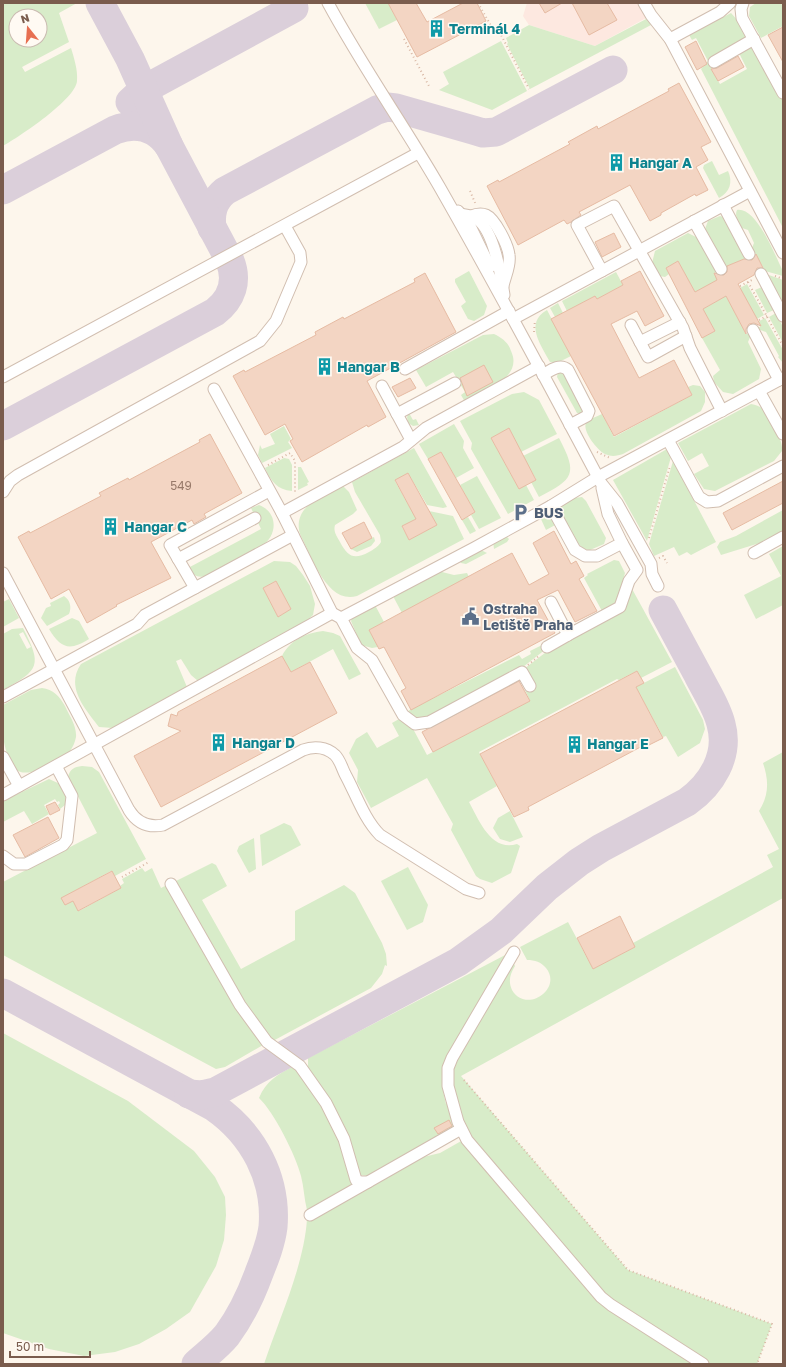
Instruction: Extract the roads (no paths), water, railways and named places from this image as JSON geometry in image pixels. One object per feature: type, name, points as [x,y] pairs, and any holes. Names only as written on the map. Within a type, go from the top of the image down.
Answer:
[{"type":"lane","points":[[328,3],[351,46],[438,186],[506,303],[599,480],[608,494],[617,503],[651,564],[652,574],[658,586]]},
{"type":"lane","points":[[644,3],[651,15],[670,39],[783,253]]},
{"type":"lane","points":[[670,39],[720,12],[730,3]]},
{"type":"lane","points":[[743,3],[741,14],[783,93]]},
{"type":"lane","points":[[714,62],[754,39]]},
{"type":"lane","points":[[3,377],[418,153]]},
{"type":"lane","points":[[438,186],[448,194],[459,214],[469,224],[478,240],[506,303]]},
{"type":"lane","points":[[405,368],[506,303],[602,271],[750,191]]},
{"type":"lane","points":[[723,205],[749,254]]},
{"type":"lane","points":[[602,271],[577,226],[614,206],[638,251],[680,322],[722,411]]},
{"type":"lane","points":[[459,214],[471,216],[481,222],[496,251],[506,303]]},
{"type":"lane","points":[[694,221],[721,269]]},
{"type":"lane","points":[[3,492],[10,481],[18,475],[260,341],[276,321],[301,262],[300,253],[285,226]]},
{"type":"lane","points":[[758,276],[783,316]]},
{"type":"lane","points":[[640,342],[680,322]]},
{"type":"lane","points":[[631,325],[648,357],[686,336]]},
{"type":"lane","points":[[3,795],[337,616],[551,506],[668,440],[781,379],[753,330]]},
{"type":"lane","points":[[282,513],[403,448],[426,428],[541,370],[565,367],[568,370],[588,408],[588,414],[570,425]]},
{"type":"lane","points":[[397,414],[455,383]]},
{"type":"lane","points":[[382,386],[411,440]]},
{"type":"lane","points":[[214,389],[337,616],[357,648],[372,660],[403,715],[415,724],[424,724],[522,672],[530,686]]},
{"type":"lane","points":[[759,391],[783,434]]},
{"type":"lane","points":[[668,440],[699,497],[707,502],[718,501],[783,466]]},
{"type":"lane","points":[[547,647],[620,607],[629,581],[637,570],[608,514],[599,480]]},
{"type":"lane","points":[[194,588],[170,545],[270,491]]},
{"type":"lane","points":[[551,506],[575,550],[585,556],[597,556],[622,543]]},
{"type":"lane","points":[[178,559],[255,518]]},
{"type":"lane","points":[[3,697],[137,624],[146,615],[194,588],[293,535]]},
{"type":"lane","points":[[754,553],[783,537]]},
{"type":"lane","points":[[4,576],[132,814],[140,822],[151,826],[163,825],[303,750],[322,748],[329,751],[338,760],[372,825],[384,839],[466,889],[479,892]]},
{"type":"lane","points":[[551,602],[568,635]]},
{"type":"lane","points":[[3,757],[19,786]]},
{"type":"lane","points":[[3,856],[14,864],[26,864],[63,845],[68,840],[72,796],[56,766]]},
{"type":"lane","points":[[171,884],[240,1005],[267,1042],[300,1066],[326,1103],[338,1126],[355,1179],[361,1182],[368,1182]]},
{"type":"lane","points":[[514,952],[452,1058],[448,1068],[449,1093],[466,1140],[601,1297],[615,1308],[703,1364]]},
{"type":"lane","points":[[310,1215],[461,1129]]},
{"type":"place","name":"Terminál 4","points":[[436,29]]},
{"type":"place","name":"Hangar A","points":[[616,163]]},
{"type":"place","name":"Hangar B","points":[[324,367]]},
{"type":"place","name":"BUS","points":[[521,513]]},
{"type":"place","name":"Hangar C","points":[[111,527]]},
{"type":"place","name":"Ostraha Letiště Praha","points":[[470,617]]},
{"type":"place","name":"Hangar D","points":[[219,743]]},
{"type":"place","name":"Hangar E","points":[[574,744]]}]
